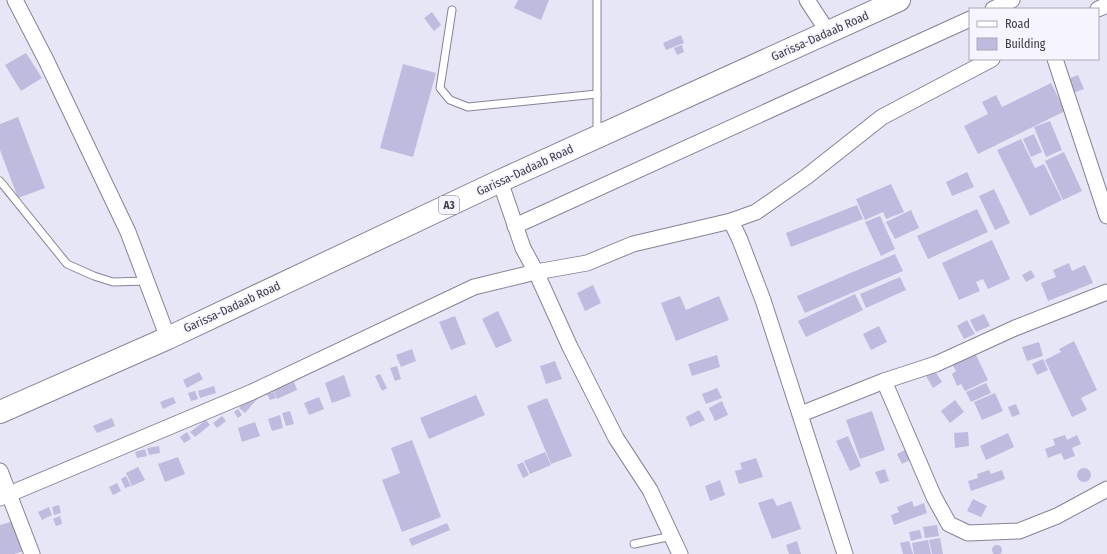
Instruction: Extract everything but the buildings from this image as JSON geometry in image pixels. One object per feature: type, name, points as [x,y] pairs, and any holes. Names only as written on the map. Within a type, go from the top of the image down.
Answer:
[{"type":"highway","name":"Garissa-Dadaab Road","points":[[0,412],[168,338],[500,181],[899,0]]},
{"type":"street","points":[[15,0],[46,60],[128,232],[168,338]]},
{"type":"street","points":[[807,0],[828,32]]},
{"type":"street","points":[[995,8],[1012,0]]},
{"type":"street","points":[[515,226],[969,19]]},
{"type":"street","points":[[5,496],[252,392],[474,287],[536,272],[587,264],[633,244],[730,221],[756,212],[806,177],[882,117],[990,60]]},
{"type":"street","points":[[1055,60],[1107,216]]},
{"type":"street","points":[[500,181],[523,248],[536,272],[595,398],[616,438],[650,490],[680,554]]},
{"type":"street","points":[[730,221],[740,240],[763,300],[845,554]]},
{"type":"street","points":[[801,414],[936,364],[1015,328],[1107,292]]},
{"type":"street","points":[[884,382],[934,497],[949,524],[968,533],[1019,530],[1057,516],[1107,489]]},
{"type":"street","points":[[0,471],[5,496],[32,554]]},
{"type":"lane","points":[[597,137],[598,0]]},
{"type":"lane","points":[[452,10],[440,88],[450,100],[468,107],[597,94]]},
{"type":"lane","points":[[0,181],[67,264],[94,276],[113,282],[147,281]]},
{"type":"lane","points":[[634,544],[672,536]]}]
